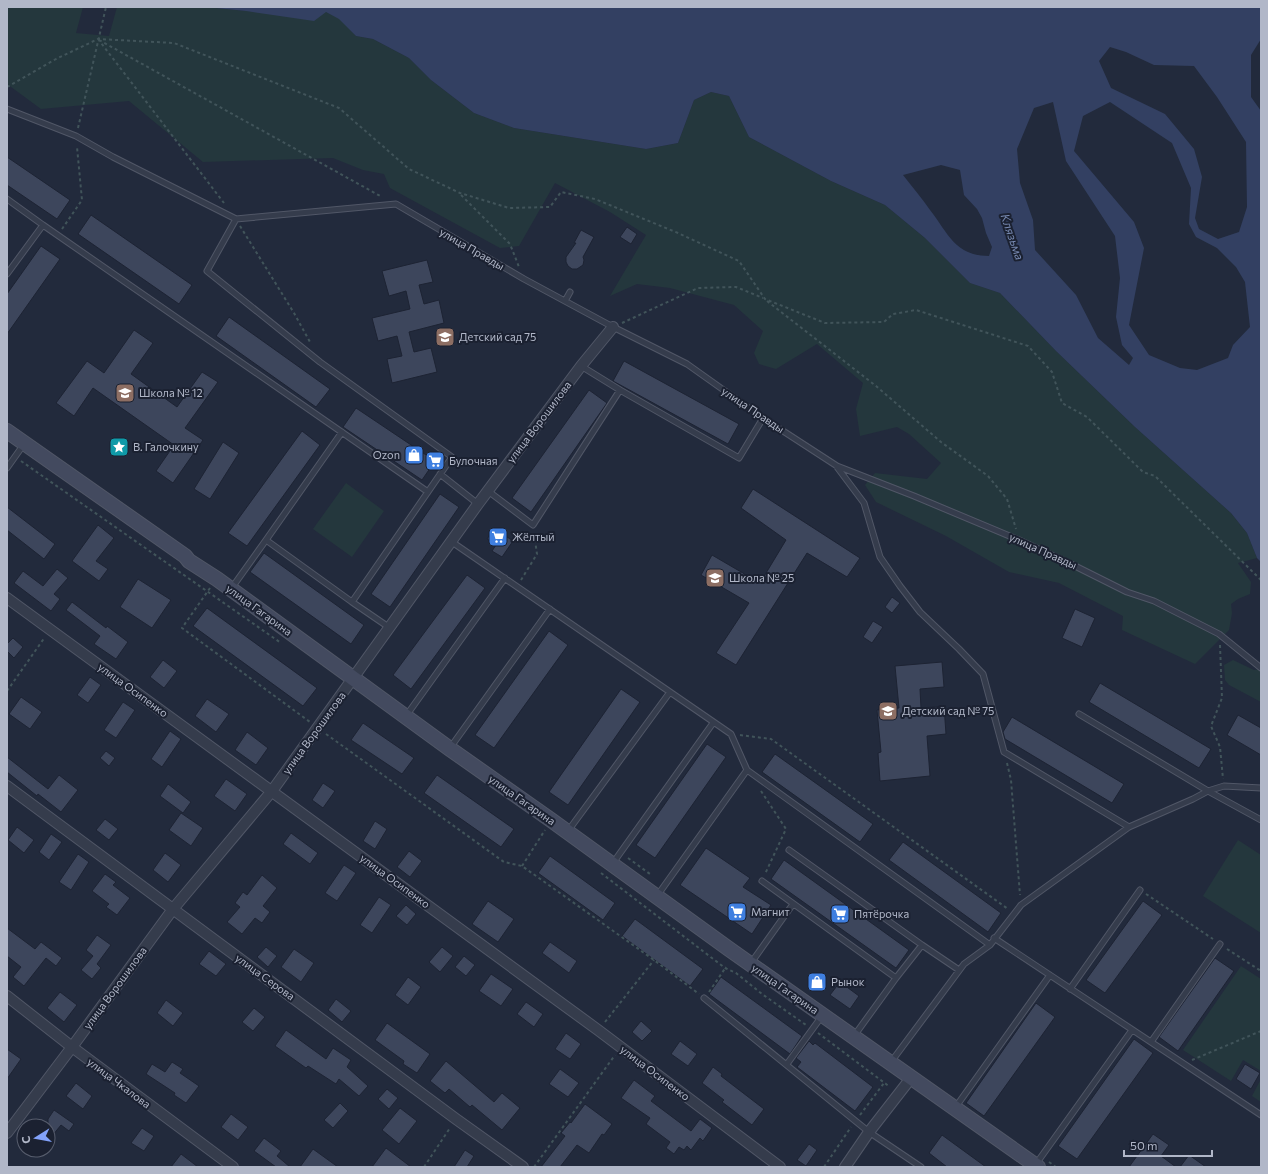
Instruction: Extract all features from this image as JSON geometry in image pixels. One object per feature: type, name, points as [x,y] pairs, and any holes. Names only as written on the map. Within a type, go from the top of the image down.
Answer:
[{"type":"main road","name":"улица Гагарина","points":[[7,431],[189,561],[217,579],[354,678],[405,717],[613,864],[750,964],[1037,1166]]},
{"type":"street","name":"улица Ворошилова","points":[[7,1133],[173,909],[272,791],[478,504],[581,366],[613,327]]},
{"type":"street","name":"улица Осипенко","points":[[7,598],[598,1030],[780,1167]]},
{"type":"street","name":"улица Серова","points":[[7,786],[523,1167]]},
{"type":"street","name":"улица Чкалова","points":[[7,996],[72,1047],[233,1167]]},
{"type":"street","points":[[845,1167],[869,1132],[912,1078]]},
{"type":"lane","points":[[7,109],[76,136],[113,157],[236,219],[396,204]]},
{"type":"lane","points":[[7,199],[428,492]]},
{"type":"lane","name":"улица Правды","points":[[396,204],[524,279],[613,327],[687,364],[763,418],[837,466],[914,496],[1019,540],[1128,592],[1154,601],[1219,634],[1261,668]]},
{"type":"lane","points":[[236,219],[207,271],[320,362],[452,457],[352,602]]},
{"type":"lane","points":[[7,274],[43,224]]},
{"type":"lane","points":[[565,301],[570,292]]},
{"type":"lane","points":[[581,366],[739,458],[763,418]]},
{"type":"lane","points":[[488,491],[533,526],[620,390]]},
{"type":"lane","points":[[230,589],[342,432]]},
{"type":"lane","points":[[7,468],[25,443]]},
{"type":"lane","points":[[837,466],[864,504],[880,557],[900,586],[920,612],[983,674],[1004,752],[1129,827]]},
{"type":"lane","points":[[440,474],[478,504]]},
{"type":"lane","points":[[266,540],[390,628]]},
{"type":"lane","points":[[452,542],[731,734],[747,770],[990,945]]},
{"type":"lane","points":[[405,717],[505,578]]},
{"type":"lane","points":[[450,749],[550,609]]},
{"type":"lane","points":[[568,832],[670,692]]},
{"type":"lane","points":[[1079,714],[1208,791],[1261,820]]},
{"type":"lane","points":[[613,864],[713,723]]},
{"type":"lane","points":[[657,897],[747,770]]},
{"type":"lane","points":[[890,1063],[959,970],[964,964],[990,945],[1021,905],[1129,827],[1208,791],[1224,786],[1261,788]]},
{"type":"lane","points":[[788,850],[959,970]]},
{"type":"lane","points":[[762,881],[896,978]]},
{"type":"lane","points":[[1070,989],[1140,890]]},
{"type":"lane","points":[[750,964],[793,904]]},
{"type":"lane","points":[[994,938],[1261,1115]]},
{"type":"lane","points":[[1151,1042],[1220,944]]},
{"type":"lane","points":[[853,1037],[922,945]]},
{"type":"lane","points":[[955,1108],[1050,975]]},
{"type":"lane","points":[[704,998],[869,1132],[921,1167]]},
{"type":"lane","points":[[787,1064],[823,1015]]},
{"type":"lane","points":[[1037,1166],[1132,1030]]},
{"type":"path","points":[[98,39],[106,7]]},
{"type":"path","points":[[98,39],[396,204]]},
{"type":"path","points":[[98,39],[236,219],[294,313],[311,344]]},
{"type":"path","points":[[7,87],[56,59],[98,39],[174,43],[339,108],[409,169],[460,193],[509,208],[550,208],[561,192],[594,199],[678,233],[739,261],[765,299],[876,386],[941,442],[988,476],[1007,499],[1019,540]]},
{"type":"path","points":[[460,193],[510,244],[524,279]]},
{"type":"path","points":[[613,327],[698,288],[736,287],[825,323],[884,322],[893,314],[916,310],[1028,346],[1052,372],[1062,403],[1087,417],[1143,472],[1155,476],[1261,580]]},
{"type":"path","points":[[517,586],[537,554],[533,526]]},
{"type":"path","points":[[217,579],[182,628],[318,728],[504,862],[522,866],[654,960],[704,998],[726,968],[738,955]]},
{"type":"path","points":[[7,691],[51,630]]},
{"type":"path","points":[[1219,634],[1222,698],[1210,726],[1220,747],[1224,786]]},
{"type":"path","points":[[731,734],[771,739],[1014,914]]},
{"type":"path","points":[[1004,752],[1011,780],[1021,905]]},
{"type":"path","points":[[760,790],[786,829],[762,881]]},
{"type":"path","points":[[522,866],[551,820]]},
{"type":"path","points":[[1140,890],[1261,971]]},
{"type":"path","points":[[698,947],[837,1046],[899,1094]]},
{"type":"path","points":[[598,1030],[654,960]]},
{"type":"path","points":[[1184,1064],[1261,1031]]},
{"type":"path","points":[[534,1167],[621,1047]]},
{"type":"path","points":[[424,1167],[456,1119]]},
{"type":"shaded area","points":[[7,7],[83,7],[76,33],[109,36],[117,7],[206,7],[246,11],[326,12],[339,18],[356,36],[373,39],[409,58],[431,80],[474,113],[514,128],[646,149],[678,143],[694,100],[711,92],[729,96],[749,137],[831,181],[885,205],[925,238],[970,283],[1000,293],[1056,351],[1135,427],[1231,513],[1247,533],[1257,558],[1238,563],[1251,582],[1250,594],[1231,604],[1232,613],[1229,630],[1195,664],[1122,630],[1123,616],[1059,583],[1009,572],[946,536],[876,502],[865,485],[875,473],[927,479],[941,463],[909,434],[897,427],[860,436],[856,409],[863,383],[817,344],[776,369],[759,364],[754,353],[763,331],[734,305],[670,288],[637,284],[610,296],[646,235],[610,212],[555,183],[519,246],[500,248],[390,188],[384,174],[363,170],[333,158],[203,162],[129,101],[41,109],[7,84]]},
{"type":"shaded area","points":[[346,483],[384,511],[352,557],[313,529]]},
{"type":"shaded area","points":[[1233,660],[1254,670],[1261,669],[1261,702],[1229,685],[1225,680],[1224,665]]},
{"type":"shaded area","points":[[1238,840],[1261,855],[1261,933],[1203,896]]},
{"type":"shaded area","points":[[1241,966],[1261,979],[1261,1071],[1243,1060],[1231,1081],[1183,1050]]},
{"type":"shaded area","points":[[1261,1079],[1261,1102],[1252,1096]]},
{"type":"water","name":"Клязьма","points":[[206,7],[1261,7],[1261,39],[1251,55],[1251,97],[1261,111],[1261,562],[1257,558],[1247,533],[1231,513],[1135,427],[1056,351],[1000,293],[970,283],[925,238],[885,205],[831,181],[749,137],[729,96],[711,92],[694,100],[678,143],[646,149],[514,128],[474,113],[431,80],[409,58],[373,39],[356,36],[339,19],[326,12],[314,21]],"holes":[[[1110,47],[1126,52],[1154,65],[1194,66],[1217,97],[1246,142],[1247,207],[1239,232],[1218,239],[1199,229],[1195,218],[1202,177],[1194,149],[1165,114],[1111,88],[1099,61]],[[1053,102],[1066,161],[1115,236],[1120,278],[1116,317],[1122,345],[1133,358],[1129,365],[1098,338],[1076,295],[1035,250],[1033,220],[1020,183],[1017,149],[1034,108]],[[1110,102],[1172,143],[1191,188],[1189,224],[1196,237],[1217,248],[1236,267],[1245,282],[1250,327],[1233,345],[1228,358],[1197,370],[1180,368],[1149,355],[1129,325],[1144,248],[1134,222],[1074,151],[1083,116]],[[941,165],[960,170],[964,195],[977,209],[982,218],[992,247],[989,256],[977,255],[960,248],[948,235],[903,175]]]},
{"type":"building","points":[[7,157],[70,200],[57,219],[7,185]]},
{"type":"building","points":[[91,215],[192,285],[179,304],[78,234]]},
{"type":"building","points":[[627,227],[637,234],[631,244],[620,237]]},
{"type":"building","points":[[581,230],[594,237],[583,257],[583,265],[577,269],[572,269],[566,262],[566,257],[576,243],[574,243]]},
{"type":"building","points":[[41,246],[60,259],[7,334],[7,294]]},
{"type":"building","points":[[427,260],[433,282],[419,285],[424,304],[439,300],[444,323],[409,332],[414,352],[431,348],[437,372],[392,383],[387,359],[402,356],[397,336],[378,341],[372,318],[410,309],[406,291],[389,296],[382,271]]},
{"type":"building","points":[[229,317],[330,389],[316,407],[216,336]]},
{"type":"building","points":[[134,330],[153,343],[131,374],[177,407],[202,372],[218,382],[185,428],[203,440],[173,483],[156,471],[174,445],[93,388],[74,416],[56,403],[87,361],[104,373]]},
{"type":"building","points":[[624,361],[739,424],[728,444],[613,381]]},
{"type":"building","points":[[589,390],[607,403],[531,512],[512,498]]},
{"type":"building","points":[[356,408],[435,461],[422,480],[343,427]]},
{"type":"building","points":[[302,431],[320,445],[247,546],[228,533]]},
{"type":"building","points":[[223,442],[239,453],[210,499],[194,489]]},
{"type":"building","points":[[753,489],[860,558],[847,577],[807,553],[736,665],[716,653],[749,603],[701,575],[712,555],[760,583],[786,540],[741,508]]},
{"type":"building","points":[[440,494],[459,507],[390,607],[371,594]]},
{"type":"building","points":[[7,507],[55,544],[44,559],[7,530]]},
{"type":"building","points":[[98,525],[114,538],[96,561],[108,569],[99,581],[72,561]]},
{"type":"building","points":[[494,528],[513,541],[502,557],[492,551],[496,545],[487,539]]},
{"type":"building","points":[[264,553],[364,625],[351,644],[250,572]]},
{"type":"building","points":[[57,569],[68,578],[54,594],[60,599],[51,611],[14,583],[23,571],[43,586]]},
{"type":"building","points":[[467,575],[485,588],[411,689],[393,675]]},
{"type":"building","points":[[138,579],[171,600],[152,628],[120,607]]},
{"type":"building","points":[[892,597],[900,603],[892,613],[885,607]]},
{"type":"building","points":[[72,602],[106,628],[107,626],[128,642],[116,659],[94,644],[100,636],[66,610]]},
{"type":"building","points":[[207,608],[317,688],[303,706],[193,626]]},
{"type":"building","points":[[1075,609],[1095,618],[1082,647],[1062,638]]},
{"type":"building","points":[[873,621],[883,627],[872,643],[863,637]]},
{"type":"building","points":[[549,631],[568,645],[494,748],[475,735]]},
{"type":"building","points":[[13,638],[23,647],[14,658],[7,651],[7,644]]},
{"type":"building","points":[[163,660],[177,671],[164,688],[150,677]]},
{"type":"building","points":[[942,662],[944,687],[920,689],[921,708],[944,706],[946,734],[927,736],[930,776],[880,781],[878,753],[881,752],[877,710],[899,708],[895,666]]},
{"type":"building","points":[[90,677],[101,685],[88,703],[77,695]]},
{"type":"building","points":[[1100,683],[1211,749],[1199,768],[1089,702]]},
{"type":"building","points":[[621,689],[640,702],[568,805],[549,792]]},
{"type":"building","points":[[21,697],[42,712],[30,729],[9,714]]},
{"type":"building","points":[[207,699],[229,714],[216,732],[195,716]]},
{"type":"building","points":[[123,702],[135,710],[116,738],[104,730]]},
{"type":"building","points":[[1238,715],[1261,728],[1261,755],[1227,735]]},
{"type":"building","points":[[1012,717],[1124,784],[1112,803],[1005,739],[1003,732]]},
{"type":"building","points":[[363,723],[414,758],[402,774],[351,740]]},
{"type":"building","points":[[170,731],[181,739],[162,767],[151,759]]},
{"type":"building","points":[[247,732],[268,748],[256,765],[235,750]]},
{"type":"building","points":[[707,744],[726,757],[655,858],[636,845]]},
{"type":"building","points":[[106,751],[115,758],[109,766],[100,758]]},
{"type":"building","points":[[775,754],[873,824],[860,842],[762,772]]},
{"type":"building","points":[[7,757],[48,789],[59,775],[78,790],[61,812],[38,794],[37,796],[7,772]]},
{"type":"building","points":[[437,775],[514,829],[501,847],[424,793]]},
{"type":"building","points":[[226,779],[247,794],[235,811],[214,796]]},
{"type":"building","points":[[323,783],[335,791],[323,808],[312,800]]},
{"type":"building","points":[[168,784],[191,802],[183,813],[160,796]]},
{"type":"building","points":[[181,813],[203,828],[191,846],[169,830]]},
{"type":"building","points":[[105,819],[118,829],[109,840],[96,830]]},
{"type":"building","points":[[375,821],[387,829],[375,849],[363,841]]},
{"type":"building","points":[[17,827],[34,840],[24,853],[8,840]]},
{"type":"building","points":[[291,833],[318,853],[310,864],[283,844]]},
{"type":"building","points":[[51,834],[62,842],[49,860],[39,852]]},
{"type":"building","points":[[903,842],[1001,913],[988,932],[889,860]]},
{"type":"building","points":[[706,848],[750,878],[743,887],[771,905],[752,934],[680,885]]},
{"type":"building","points":[[409,851],[422,861],[410,877],[397,867]]},
{"type":"building","points":[[165,853],[181,865],[168,882],[153,870]]},
{"type":"building","points":[[78,854],[89,862],[71,890],[59,882]]},
{"type":"building","points":[[550,856],[615,903],[603,920],[538,873]]},
{"type":"building","name":"Пятёрочка","points":[[784,860],[909,950],[896,968],[771,879]]},
{"type":"building","points":[[344,865],[356,873],[337,901],[325,893]]},
{"type":"building","points":[[105,874],[116,882],[113,885],[130,898],[117,915],[106,907],[109,904],[92,891]]},
{"type":"building","points":[[262,875],[277,888],[263,906],[270,912],[262,923],[255,918],[242,934],[227,922],[240,907],[235,903],[243,892],[247,895]]},
{"type":"building","points":[[379,897],[391,905],[372,933],[360,925]]},
{"type":"building","points":[[488,901],[514,919],[498,942],[472,924]]},
{"type":"building","points":[[1143,901],[1162,915],[1105,993],[1086,980]]},
{"type":"building","points":[[406,905],[416,914],[407,925],[396,916]]},
{"type":"building","points":[[635,919],[703,969],[690,986],[622,936]]},
{"type":"building","points":[[7,928],[35,949],[41,942],[62,958],[56,966],[46,958],[24,986],[13,977],[21,967],[7,956]]},
{"type":"building","points":[[97,935],[111,945],[97,964],[101,968],[92,979],[81,970],[93,956],[86,950]]},
{"type":"building","points":[[550,942],[577,961],[569,973],[542,953]]},
{"type":"building","points":[[266,947],[277,956],[268,967],[257,957]]},
{"type":"building","points":[[442,947],[453,956],[440,972],[429,962]]},
{"type":"building","points":[[294,949],[314,963],[301,982],[281,967]]},
{"type":"building","points":[[209,951],[226,964],[216,976],[199,964]]},
{"type":"building","points":[[464,956],[475,965],[466,976],[455,967]]},
{"type":"building","points":[[1215,958],[1234,971],[1178,1051],[1159,1037]]},
{"type":"building","points":[[491,974],[513,989],[501,1006],[479,991]]},
{"type":"building","points":[[408,977],[421,987],[408,1005],[395,995]]},
{"type":"building","points":[[721,977],[802,1036],[790,1054],[709,994]]},
{"type":"building","points":[[840,982],[859,996],[850,1009],[830,995]]},
{"type":"building","points":[[60,992],[77,1005],[64,1022],[47,1008]]},
{"type":"building","points":[[336,999],[351,1011],[342,1022],[328,1010]]},
{"type":"building","points":[[166,1000],[183,1013],[173,1026],[157,1013]]},
{"type":"building","points":[[526,1002],[543,1014],[534,1027],[517,1014]]},
{"type":"building","points":[[1036,1003],[1055,1017],[984,1116],[966,1103]]},
{"type":"building","points":[[254,1008],[265,1017],[253,1031],[242,1022]]},
{"type":"building","points":[[641,1021],[652,1031],[642,1041],[632,1032]]},
{"type":"building","points":[[387,1023],[430,1054],[417,1073],[403,1064],[404,1061],[375,1040]]},
{"type":"building","points":[[286,1030],[326,1059],[333,1048],[351,1060],[347,1067],[368,1086],[359,1096],[339,1079],[336,1084],[308,1066],[306,1068],[275,1046]]},
{"type":"building","points":[[566,1033],[581,1044],[570,1059],[555,1049]]},
{"type":"building","points":[[1134,1039],[1153,1053],[1077,1159],[1058,1146]]},
{"type":"building","points":[[680,1041],[697,1054],[688,1066],[671,1054]]},
{"type":"building","points":[[809,1041],[813,1045],[815,1043],[873,1087],[855,1111],[797,1067],[801,1062],[796,1058]]},
{"type":"building","points":[[7,1049],[21,1059],[7,1079]]},
{"type":"building","points":[[446,1061],[494,1102],[502,1093],[520,1108],[502,1130],[472,1105],[470,1107],[449,1089],[445,1093],[430,1081]]},
{"type":"building","points":[[172,1062],[183,1069],[180,1073],[199,1086],[186,1103],[174,1095],[175,1093],[146,1074],[152,1064],[165,1072]]},
{"type":"building","points":[[1245,1064],[1260,1073],[1251,1089],[1236,1079]]},
{"type":"building","points":[[713,1067],[722,1074],[721,1076],[764,1109],[752,1125],[722,1102],[724,1100],[702,1083]]},
{"type":"building","points":[[560,1069],[579,1083],[568,1097],[549,1084]]},
{"type":"building","points":[[634,1080],[655,1096],[651,1101],[691,1131],[700,1119],[712,1128],[703,1141],[700,1138],[691,1150],[687,1146],[684,1150],[679,1147],[674,1154],[666,1148],[670,1142],[646,1124],[650,1118],[621,1098]]},
{"type":"building","points":[[76,1083],[92,1096],[83,1109],[66,1096]]},
{"type":"building","points":[[387,1089],[398,1098],[389,1109],[378,1099]]},
{"type":"building","points":[[340,1103],[348,1111],[333,1128],[324,1120]]},
{"type":"building","points":[[585,1104],[612,1124],[604,1135],[602,1134],[589,1153],[577,1145],[560,1167],[541,1167],[565,1136],[561,1133],[570,1122],[571,1123]]},
{"type":"building","points":[[400,1108],[417,1121],[399,1144],[382,1130]]},
{"type":"building","points":[[54,1110],[74,1124],[69,1131],[61,1125],[56,1131],[56,1118],[49,1118]]},
{"type":"building","points":[[231,1114],[248,1127],[238,1140],[221,1127]]},
{"type":"building","points":[[142,1128],[154,1136],[144,1151],[131,1143]]},
{"type":"building","points":[[1153,1134],[1169,1145],[1161,1156],[1176,1167],[1129,1167]]},
{"type":"building","points":[[942,1135],[986,1167],[947,1167],[929,1153]]},
{"type":"building","points":[[264,1138],[281,1151],[277,1156],[290,1167],[276,1167],[254,1151]]},
{"type":"building","points":[[809,1144],[817,1150],[806,1166],[797,1160]]},
{"type":"building","points":[[386,1148],[411,1167],[372,1167]]},
{"type":"building","points":[[313,1149],[338,1167],[300,1167]]},
{"type":"building","points":[[465,1150],[474,1156],[467,1167],[454,1167]]},
{"type":"building","points":[[181,1154],[198,1167],[171,1167]]},
{"type":"building","points":[[1189,1155],[1206,1167],[1180,1167]]},
{"type":"place","name":"Детский сад 75","points":[[445,337]]},
{"type":"place","name":"Школа № 12","points":[[125,393]]},
{"type":"place","name":"В. Галочкину","points":[[119,447]]},
{"type":"place","name":"Ozon","points":[[414,455]]},
{"type":"place","name":"Булочная","points":[[435,461]]},
{"type":"place","name":"Жёлтый","points":[[498,537]]},
{"type":"place","name":"Школа № 25","points":[[715,578]]},
{"type":"place","name":"Детский сад № 75","points":[[888,711]]},
{"type":"place","name":"Магнит","points":[[737,912]]},
{"type":"place","name":"Пятёрочка","points":[[840,914]]},
{"type":"place","name":"Рынок","points":[[817,982]]}]
